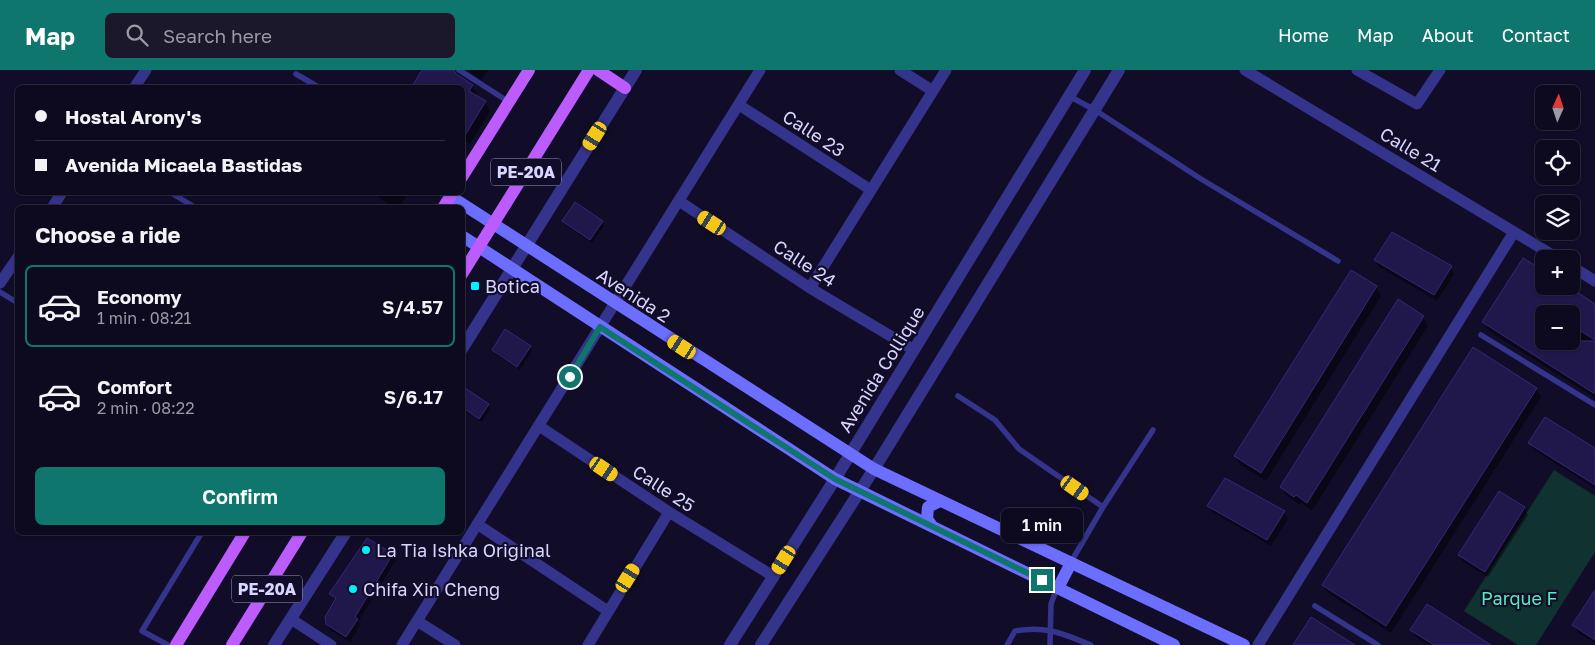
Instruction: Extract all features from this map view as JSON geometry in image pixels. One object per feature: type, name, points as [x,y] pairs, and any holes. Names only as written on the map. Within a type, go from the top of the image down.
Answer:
[{"type":"main road","name":"PE-20A","points":[[465,169],[529,70]]},
{"type":"main road","name":"PE-20A","points":[[465,269],[590,70]]},
{"type":"main road","points":[[598,70],[625,88]]},
{"type":"main road","name":"Avenida 2","points":[[453,195],[494,224],[849,455],[940,501],[1244,645]]},
{"type":"main road","points":[[465,238],[835,479],[858,492],[932,526],[1174,645]]},
{"type":"main road","points":[[932,526],[927,519],[928,507],[940,501]]},
{"type":"main road","name":"PE-20A","points":[[176,645],[243,535]]},
{"type":"main road","name":"PE-20A","points":[[232,645],[300,535]]},
{"type":"main road","points":[[1058,588],[1071,562]]},
{"type":"street","points":[[136,85],[146,70]]},
{"type":"street","points":[[465,343],[636,70]]},
{"type":"street","points":[[402,645],[760,70]]},
{"type":"street","points":[[900,70],[932,91]]},
{"type":"street","points":[[810,288],[946,70]]},
{"type":"street","name":"Avenida Collique","points":[[730,645],[835,479],[1085,70]]},
{"type":"street","points":[[761,645],[874,469],[1081,136],[1119,70]]},
{"type":"street","name":"Calle 21","points":[[1245,70],[1543,250]]},
{"type":"street","points":[[1357,70],[1417,104],[1440,70]]},
{"type":"street","name":"Calle 23","points":[[739,105],[871,190]]},
{"type":"street","name":"Calle 24","points":[[679,201],[810,288],[914,350]]},
{"type":"street","points":[[1258,645],[1514,232]]},
{"type":"street","points":[[0,283],[15,261]]},
{"type":"street","points":[[1580,272],[1595,281]]},
{"type":"street","name":"Calle 25","points":[[539,426],[669,512],[773,576]]},
{"type":"street","points":[[588,645],[669,512]]},
{"type":"street","points":[[477,524],[608,611]]},
{"type":"street","points":[[274,645],[344,535]]},
{"type":"street","points":[[291,620],[331,645]]},
{"type":"street","points":[[417,620],[455,645]]},
{"type":"lane","points":[[459,70],[509,102]]},
{"type":"lane","points":[[296,74],[315,85]]},
{"type":"lane","points":[[1069,96],[1095,110],[1201,179],[1338,261]]},
{"type":"lane","points":[[175,195],[191,205]]},
{"type":"lane","points":[[0,292],[15,301]]},
{"type":"lane","points":[[1481,335],[1595,405]]},
{"type":"lane","points":[[958,396],[995,420],[1019,449],[1103,507]]},
{"type":"lane","points":[[1071,562],[1152,430]]},
{"type":"lane","points":[[168,645],[142,631],[200,535]]},
{"type":"lane","points":[[1050,645],[1051,604],[1058,588]]},
{"type":"lane","points":[[1316,606],[1378,645]]},
{"type":"lane","points":[[1007,645],[1015,631],[1031,628],[1051,629],[1088,644]]},
{"type":"green space","name":"Parque F","points":[[1554,470],[1595,496],[1595,552],[1536,645],[1518,645],[1464,611]]},
{"type":"building","points":[[422,70],[454,70],[456,74],[473,85],[469,91],[486,101],[465,135],[465,85],[413,85]]},
{"type":"building","points":[[575,202],[603,221],[590,240],[562,221]]},
{"type":"building","points":[[1392,232],[1452,266],[1434,295],[1374,260]]},
{"type":"building","points":[[1523,258],[1535,265],[1535,295],[1580,294],[1595,304],[1595,340],[1580,331],[1580,305],[1535,305],[1535,350],[1580,350],[1580,341],[1595,341],[1595,394],[1482,322]]},
{"type":"building","points":[[1351,270],[1377,286],[1261,473],[1234,456]]},
{"type":"building","points":[[1398,299],[1424,316],[1307,503],[1296,495],[1294,497],[1280,487]]},
{"type":"building","points":[[505,329],[531,346],[517,367],[492,350]]},
{"type":"building","points":[[1473,347],[1537,388],[1386,626],[1322,585]]},
{"type":"building","points":[[465,388],[489,404],[479,419],[465,409]]},
{"type":"building","points":[[1545,417],[1595,448],[1595,485],[1528,443]]},
{"type":"building","points":[[1225,478],[1285,511],[1267,540],[1207,506]]},
{"type":"building","points":[[1499,491],[1525,507],[1485,572],[1458,555]]},
{"type":"building","points":[[367,538],[393,554],[355,617],[358,619],[346,637],[326,624],[325,617],[336,598],[329,594]]},
{"type":"building","points":[[1595,590],[1595,640],[1572,625]]},
{"type":"building","points":[[1427,604],[1491,645],[1434,645],[1410,630]]},
{"type":"building","points":[[1311,617],[1355,645],[1293,645]]},
{"type":"place","name":"Botica","points":[[475,286]]},
{"type":"place","name":"La Tia Ishka Original","points":[[366,550]]},
{"type":"place","name":"Chifa Xin Cheng","points":[[353,589]]},
{"type":"route","points":[[570,377],[600,327],[835,479],[858,492],[1042,580]]}]
